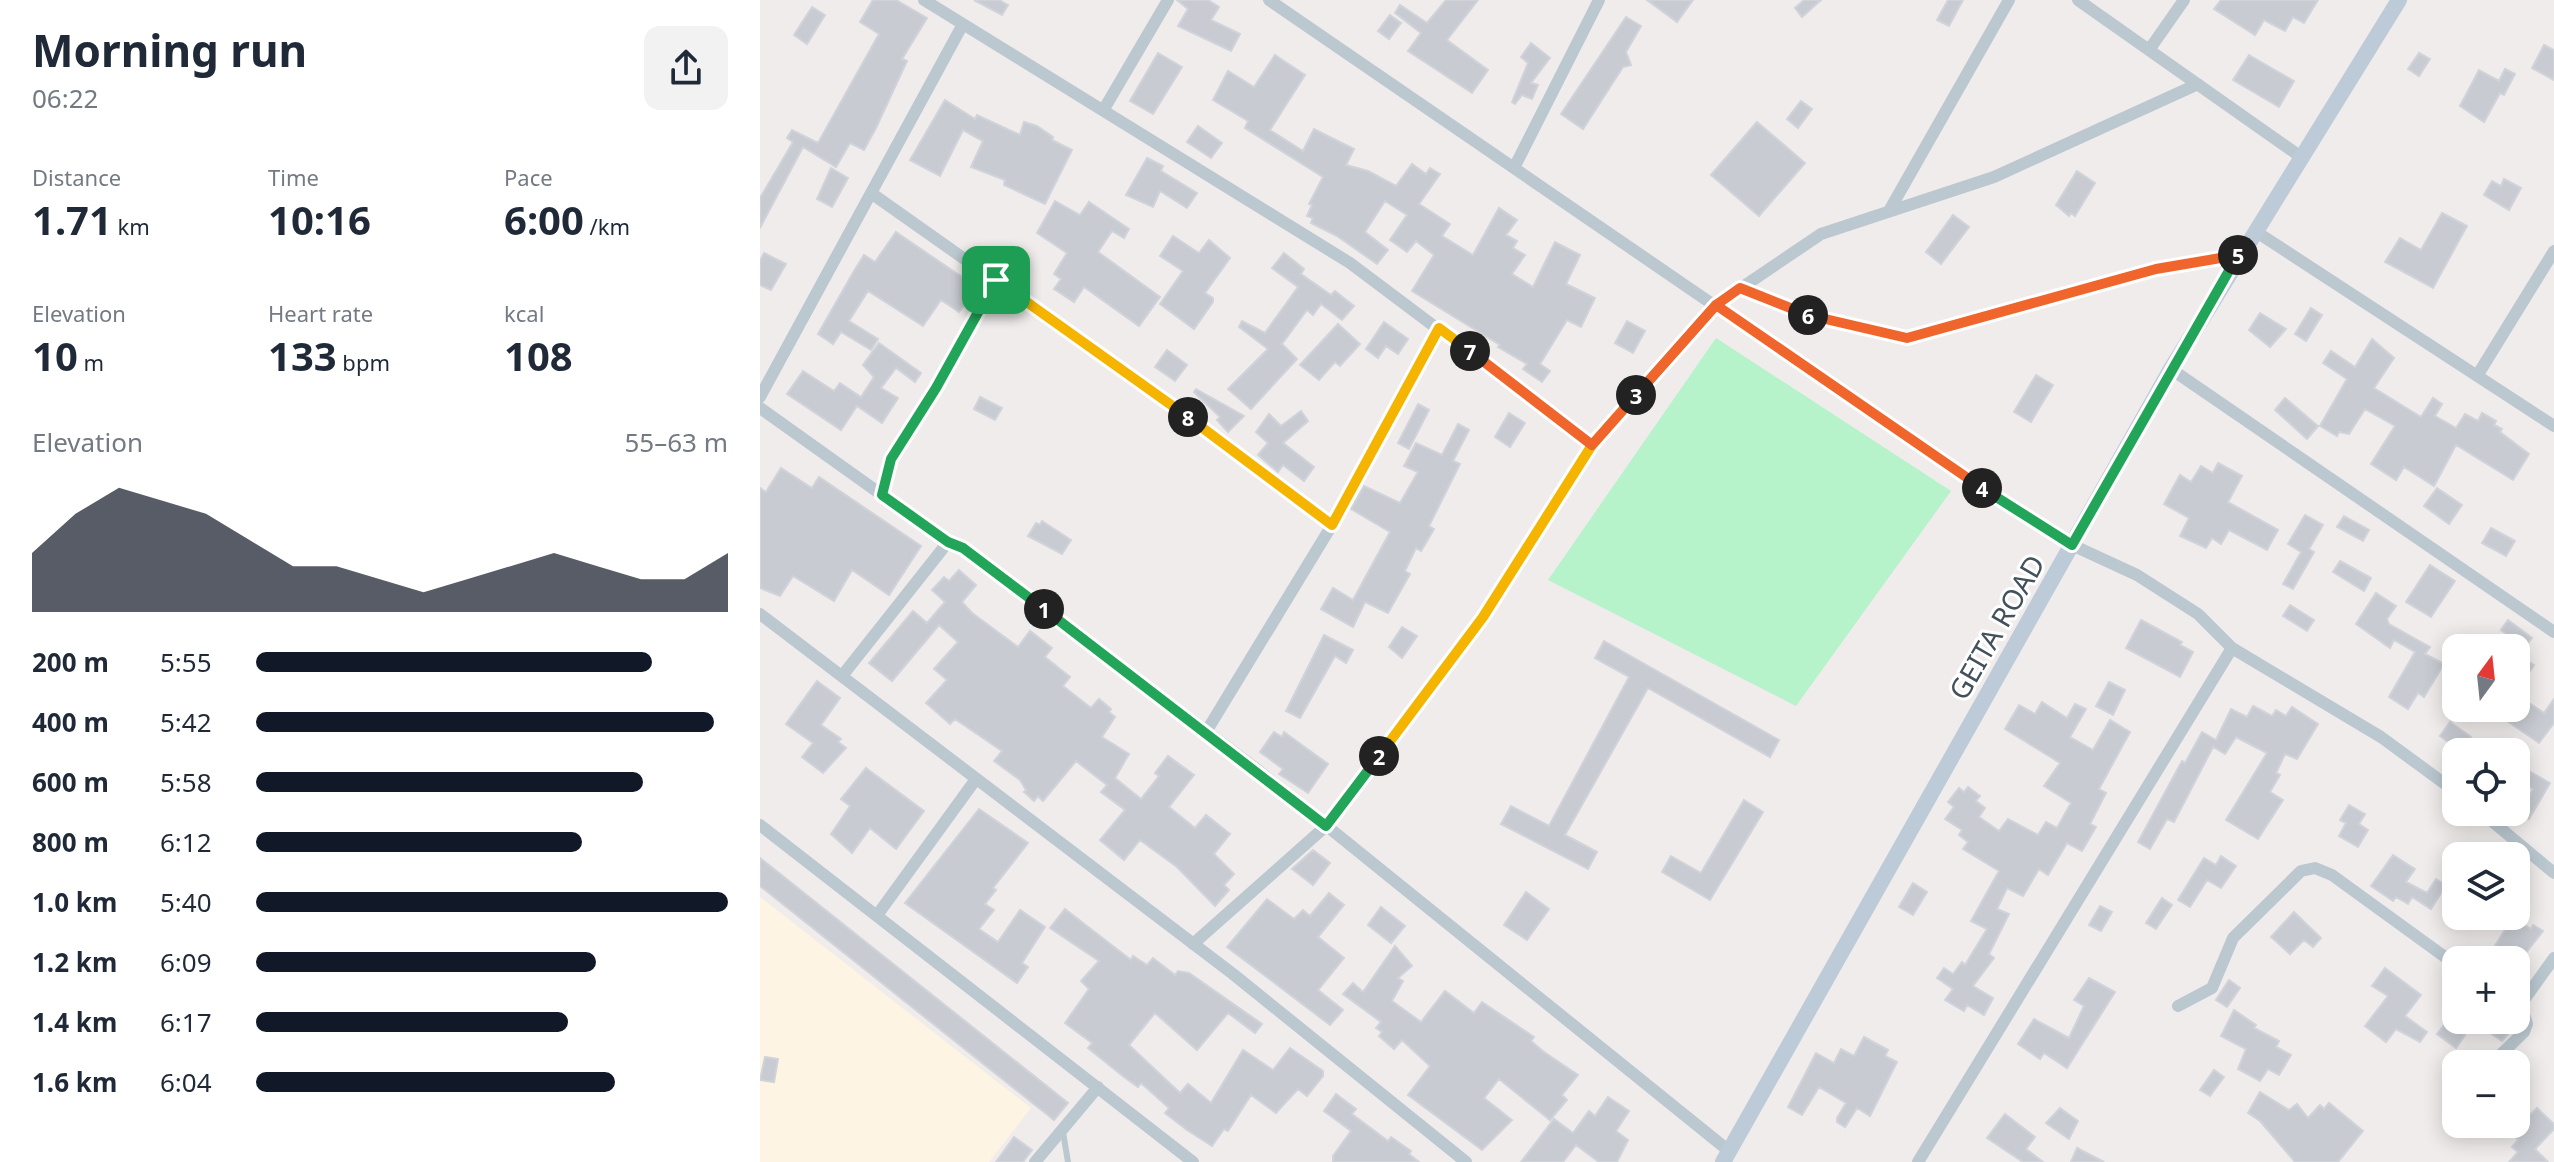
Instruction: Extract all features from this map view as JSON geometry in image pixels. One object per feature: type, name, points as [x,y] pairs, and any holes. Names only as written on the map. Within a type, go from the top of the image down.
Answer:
[{"type":"main road","name":"GEITA ROAD","points":[[1726,1156],[2171,369],[2399,0]]},
{"type":"street","points":[[924,0],[1350,263],[1592,445]]},
{"type":"street","points":[[1104,109],[1168,0]]},
{"type":"street","points":[[1269,0],[1976,485],[2072,545],[2137,575],[2161,590],[2198,614],[2232,648],[2381,737],[2442,782]]},
{"type":"street","points":[[1515,166],[1599,0]]},
{"type":"street","points":[[1889,211],[2009,0]]},
{"type":"street","points":[[2078,0],[2301,157]]},
{"type":"street","points":[[2149,50],[2184,0]]},
{"type":"street","points":[[760,397],[963,24]]},
{"type":"street","points":[[1193,944],[1326,826],[1483,617],[1592,445],[1716,305],[1821,234],[1994,177],[2198,84]]},
{"type":"street","points":[[871,193],[996,280],[1332,525]]},
{"type":"street","points":[[2255,231],[2554,426]]},
{"type":"street","points":[[2477,376],[2554,251]]},
{"type":"street","points":[[1740,288],[1805,314],[1907,338],[2142,273],[2240,254]]},
{"type":"street","points":[[882,495],[891,459],[936,388],[996,280]]},
{"type":"street","points":[[1206,732],[1332,525],[1439,328]]},
{"type":"street","points":[[2171,369],[2554,632]]},
{"type":"street","points":[[760,408],[948,542],[963,548],[1206,732],[1326,826],[1726,1156]]},
{"type":"street","points":[[842,676],[948,542]]},
{"type":"street","points":[[760,614],[1193,944],[1466,1162]]},
{"type":"street","points":[[1918,1162],[2232,648]]},
{"type":"street","points":[[878,914],[976,779]]},
{"type":"street","points":[[760,825],[1193,1162]]},
{"type":"street","points":[[2498,826],[2554,873]]},
{"type":"street","points":[[2178,1006],[2212,988],[2233,938],[2301,871],[2315,868],[2332,875],[2442,955]]},
{"type":"street","points":[[2530,989],[2554,958]]},
{"type":"street","points":[[2505,1050],[2522,1034]]},
{"type":"street","points":[[1035,1162],[1098,1087]]},
{"type":"lane","points":[[1062,1129],[1068,1162]]},
{"type":"shaded area","points":[[760,897],[1031,1108],[989,1162],[760,1162]]},
{"type":"green space","points":[[1716,338],[1951,491],[1796,706],[1548,580]]},
{"type":"building","points":[[873,0],[896,0],[927,18],[902,59],[907,61],[876,128],[864,150],[850,143],[836,167],[803,147],[760,228],[760,198],[793,142],[787,138],[792,130],[818,143],[879,34],[860,22]]},
{"type":"building","points":[[974,0],[999,0],[1008,5],[1002,15]]},
{"type":"building","points":[[1177,0],[1208,0],[1219,7],[1211,20],[1240,34],[1231,51],[1178,26],[1188,9]]},
{"type":"building","points":[[1446,0],[1478,0],[1447,40],[1488,70],[1472,93],[1408,51],[1421,33],[1395,13],[1400,5],[1427,23]]},
{"type":"building","points":[[1647,0],[1693,0],[1677,22]]},
{"type":"building","points":[[1804,0],[1821,0],[1802,17],[1795,8]]},
{"type":"building","points":[[1948,0],[1963,0],[1949,26],[1937,20]]},
{"type":"building","points":[[2221,0],[2318,0],[2304,23],[2293,17],[2285,31],[2264,20],[2255,35],[2214,9]]},
{"type":"building","points":[[812,7],[825,15],[807,44],[794,35]]},
{"type":"building","points":[[1390,15],[1401,23],[1389,39],[1378,31]]},
{"type":"building","points":[[1626,17],[1641,26],[1626,52],[1631,65],[1623,67],[1583,129],[1561,114]]},
{"type":"building","points":[[1531,43],[1550,58],[1531,83],[1538,85],[1532,99],[1522,95],[1515,104],[1512,102],[1528,63],[1521,57]]},
{"type":"building","points":[[2544,45],[2554,50],[2554,80],[2532,68]]},
{"type":"building","points":[[1158,53],[1182,67],[1153,114],[1130,101]]},
{"type":"building","points":[[2419,53],[2430,59],[2419,76],[2408,69]]},
{"type":"building","points":[[1275,55],[1305,75],[1270,130],[1303,151],[1314,129],[1354,149],[1346,165],[1368,171],[1396,186],[1412,164],[1426,174],[1430,168],[1440,174],[1419,204],[1450,224],[1442,236],[1473,255],[1499,208],[1517,220],[1506,235],[1517,241],[1513,248],[1525,255],[1512,274],[1533,287],[1555,242],[1580,255],[1566,284],[1595,298],[1581,327],[1567,320],[1540,364],[1550,371],[1542,382],[1523,369],[1527,364],[1498,347],[1500,345],[1412,291],[1434,255],[1416,241],[1407,252],[1390,240],[1407,215],[1385,201],[1365,232],[1388,250],[1377,264],[1337,236],[1311,223],[1313,218],[1307,216],[1312,205],[1309,204],[1323,177],[1245,128],[1248,121],[1213,100],[1228,71],[1254,87]]},
{"type":"building","points":[[2249,55],[2294,81],[2279,107],[2233,80]]},
{"type":"building","points":[[2505,69],[2515,74],[2484,122],[2460,106],[2479,70],[2499,81]]},
{"type":"building","points":[[945,100],[975,119],[977,115],[1020,135],[1024,122],[1037,126],[1053,137],[1052,140],[1072,150],[1045,204],[1004,185],[1005,180],[971,167],[983,141],[963,130],[940,176],[910,160]]},
{"type":"building","points":[[1801,101],[1812,109],[1798,128],[1787,119]]},
{"type":"building","points":[[1757,122],[1805,163],[1759,216],[1711,175]]},
{"type":"building","points":[[1198,126],[1222,143],[1211,158],[1187,142]]},
{"type":"building","points":[[1147,158],[1163,166],[1161,171],[1197,193],[1187,208],[1160,191],[1153,207],[1126,195]]},
{"type":"building","points":[[831,168],[848,178],[832,207],[817,199]]},
{"type":"building","points":[[2077,171],[2095,183],[2075,216],[2071,213],[2069,216],[2056,205]]},
{"type":"building","points":[[2504,179],[2521,188],[2509,210],[2484,195],[2492,181],[2501,186]]},
{"type":"building","points":[[1055,201],[1080,215],[1089,202],[1129,229],[1124,238],[1112,231],[1098,252],[1160,297],[1139,326],[1084,287],[1074,302],[1054,289],[1061,279],[1054,274],[1067,253],[1037,233]]},
{"type":"building","points":[[2442,213],[2467,226],[2433,288],[2385,262],[2400,238],[2421,250]]},
{"type":"building","points":[[1953,215],[1969,227],[1941,264],[1926,252]]},
{"type":"building","points":[[896,232],[978,288],[959,312],[941,300],[923,326],[868,291],[849,321],[878,339],[871,350],[841,332],[833,344],[818,334],[864,255],[875,262]]},
{"type":"building","points":[[1173,236],[1199,253],[1209,240],[1230,258],[1205,293],[1213,298],[1213,302],[1194,329],[1160,304],[1183,271],[1160,256]]},
{"type":"building","points":[[764,253],[786,264],[771,290],[760,285],[760,261]]},
{"type":"building","points":[[1284,253],[1304,269],[1301,274],[1331,295],[1335,291],[1354,306],[1342,320],[1321,304],[1313,315],[1307,310],[1282,344],[1297,359],[1251,409],[1228,389],[1268,349],[1239,327],[1242,321],[1265,333],[1298,287],[1272,268]]},
{"type":"building","points":[[2311,308],[2322,315],[2306,341],[2295,334]]},
{"type":"building","points":[[2260,313],[2286,329],[2270,347],[2249,330]]},
{"type":"building","points":[[1627,321],[1645,331],[1633,353],[1615,343]]},
{"type":"building","points":[[1384,322],[1408,339],[1398,354],[1386,346],[1378,358],[1366,349]]},
{"type":"building","points":[[1338,324],[1360,344],[1340,366],[1335,362],[1319,380],[1300,365]]},
{"type":"building","points":[[2372,339],[2394,358],[2374,388],[2421,417],[2433,398],[2442,404],[2435,416],[2456,428],[2465,414],[2478,421],[2482,413],[2496,421],[2494,425],[2502,429],[2500,432],[2529,454],[2513,480],[2456,445],[2434,486],[2404,467],[2396,480],[2371,464],[2395,426],[2365,409],[2349,434],[2339,432],[2337,436],[2320,426],[2347,379],[2323,363],[2331,351],[2355,367]]},
{"type":"building","points":[[879,343],[921,373],[915,382],[896,368],[881,388],[898,398],[882,423],[857,406],[841,430],[787,394],[803,371],[834,391],[840,383],[861,397],[874,377],[863,365]]},
{"type":"building","points":[[1167,350],[1187,365],[1175,381],[1155,367]]},
{"type":"building","points":[[2036,375],[2053,385],[2031,422],[2014,412]]},
{"type":"building","points":[[1196,389],[1244,416],[1228,432],[1217,420],[1220,417],[1194,392]]},
{"type":"building","points":[[980,397],[1002,408],[995,420],[974,409]]},
{"type":"building","points":[[2285,398],[2318,426],[2307,439],[2275,410]]},
{"type":"building","points":[[1418,404],[1429,410],[1409,449],[1398,443]]},
{"type":"building","points":[[1301,411],[1308,421],[1283,443],[1314,467],[1304,481],[1283,465],[1278,472],[1258,455],[1268,443],[1256,432],[1269,414],[1281,426]]},
{"type":"building","points":[[1509,413],[1525,423],[1510,447],[1495,437]]},
{"type":"building","points":[[1458,424],[1469,430],[1453,461],[1460,464],[1429,526],[1434,529],[1421,551],[1416,548],[1405,571],[1410,574],[1388,613],[1365,602],[1353,627],[1321,609],[1333,588],[1353,600],[1390,532],[1351,509],[1364,486],[1400,503],[1418,472],[1404,466],[1416,443],[1442,455]]},
{"type":"building","points":[[2218,463],[2242,476],[2228,502],[2278,530],[2267,550],[2229,530],[2221,544],[2212,538],[2206,548],[2180,536],[2189,518],[2164,504],[2180,475],[2191,482],[2201,466],[2213,473]]},
{"type":"building","points":[[781,468],[812,488],[819,477],[921,546],[889,595],[852,570],[834,601],[793,576],[780,596],[760,588],[760,488],[766,492]]},
{"type":"building","points":[[2437,488],[2462,505],[2449,524],[2424,506]]},
{"type":"building","points":[[2305,515],[2323,525],[2309,549],[2314,552],[2293,589],[2283,584],[2301,552],[2288,544]]},
{"type":"building","points":[[2344,516],[2369,530],[2363,541],[2337,527]]},
{"type":"building","points":[[1042,521],[1071,540],[1062,554],[1028,536],[1036,523],[1040,525]]},
{"type":"building","points":[[2491,528],[2515,541],[2506,556],[2482,543]]},
{"type":"building","points":[[2340,561],[2371,578],[2364,591],[2333,572]]},
{"type":"building","points":[[2430,565],[2455,581],[2431,617],[2406,602]]},
{"type":"building","points":[[959,570],[976,585],[962,602],[972,613],[1018,647],[1030,631],[1052,648],[1045,657],[1070,677],[1063,686],[1091,708],[1099,699],[1111,709],[1109,712],[1115,717],[1102,737],[1129,754],[1115,778],[1141,799],[1159,776],[1155,773],[1168,756],[1194,775],[1169,807],[1195,828],[1206,815],[1230,834],[1214,854],[1234,874],[1224,885],[1229,890],[1215,906],[1177,867],[1140,840],[1124,860],[1100,840],[1125,810],[1101,792],[1107,785],[1076,761],[1043,801],[1038,796],[1034,801],[1024,792],[1026,790],[1020,780],[994,761],[1002,751],[955,719],[950,724],[926,703],[947,680],[934,669],[958,642],[939,625],[892,681],[869,663],[913,611],[927,623],[945,602],[932,590],[944,577],[949,581]]},
{"type":"building","points":[[2376,593],[2396,606],[2387,619],[2389,624],[2430,647],[2425,654],[2442,663],[2424,697],[2418,693],[2408,709],[2389,697],[2415,652],[2394,640],[2390,648],[2356,624]]},
{"type":"building","points":[[2290,605],[2314,620],[2307,631],[2283,616]]},
{"type":"building","points":[[2141,620],[2182,642],[2180,645],[2193,652],[2180,677],[2126,648]]},
{"type":"building","points":[[2508,620],[2527,634],[2507,634],[2501,630]]},
{"type":"building","points":[[1402,627],[1417,636],[1402,658],[1389,647]]},
{"type":"building","points":[[1324,635],[1353,650],[1346,663],[1335,656],[1300,718],[1286,711]]},
{"type":"building","points":[[1604,641],[1779,740],[1770,757],[1648,688],[1565,835],[1597,852],[1588,869],[1501,824],[1511,806],[1549,826],[1629,677],[1595,658]]},
{"type":"building","points":[[817,681],[840,698],[821,725],[841,739],[838,742],[846,748],[823,773],[802,757],[813,743],[786,724]]},
{"type":"building","points":[[2109,682],[2125,690],[2113,715],[2096,706]]},
{"type":"building","points":[[2554,699],[2554,723],[2539,743],[2508,722],[2530,722],[2530,704],[2544,713]]},
{"type":"building","points":[[2042,702],[2067,718],[2075,704],[2086,709],[2070,737],[2093,750],[2110,720],[2130,732],[2099,789],[2106,793],[2090,824],[2096,827],[2082,851],[2067,843],[2048,875],[2039,869],[2023,896],[2007,888],[1997,909],[2009,914],[1989,954],[1994,958],[1973,986],[1993,998],[1984,1015],[1967,1005],[1964,1011],[1945,1000],[1953,989],[1937,978],[1944,968],[1953,974],[1962,962],[1965,965],[1987,929],[1971,921],[1999,871],[1963,849],[1968,842],[1959,835],[1962,830],[1945,819],[1954,807],[1948,802],[1959,788],[1964,792],[1968,787],[1980,796],[1976,801],[1985,808],[1979,817],[1999,831],[2008,819],[2038,835],[2046,822],[2057,828],[2071,803],[2044,786],[2060,763],[2005,729],[2019,705],[2035,714]]},
{"type":"building","points":[[2253,706],[2272,716],[2276,710],[2286,716],[2292,707],[2318,724],[2297,759],[2285,754],[2276,773],[2280,775],[2270,792],[2283,800],[2258,839],[2226,820],[2267,753],[2236,737],[2225,754],[2213,747],[2174,822],[2167,819],[2150,849],[2138,842],[2182,761],[2185,763],[2202,732],[2216,740],[2231,709],[2247,717]]},
{"type":"building","points":[[2450,722],[2471,737],[2443,738],[2440,736]]},
{"type":"building","points":[[1274,732],[1282,737],[1284,732],[1328,764],[1308,793],[1279,774],[1283,769],[1260,752]]},
{"type":"building","points":[[866,768],[924,811],[896,849],[870,828],[852,853],[831,834],[850,806],[841,799]]},
{"type":"building","points":[[2530,772],[2550,783],[2530,817],[2530,795],[2533,789],[2530,787]]},
{"type":"building","points":[[1744,800],[1763,812],[1710,900],[1662,872],[1671,856],[1701,873]]},
{"type":"building","points":[[2349,805],[2365,814],[2359,824],[2368,830],[2358,847],[2339,836],[2346,823],[2340,820]]},
{"type":"building","points":[[979,809],[1028,843],[993,888],[996,890],[985,904],[994,910],[979,929],[998,942],[1020,910],[1045,927],[1022,963],[1028,967],[1017,983],[905,903]]},
{"type":"building","points":[[1313,850],[1330,863],[1313,885],[1292,869]]},
{"type":"building","points":[[2393,855],[2415,869],[2406,882],[2427,893],[2436,879],[2442,883],[2442,891],[2431,909],[2412,897],[2408,904],[2396,897],[2393,901],[2371,886]]},
{"type":"building","points":[[2221,856],[2236,866],[2221,888],[2207,880],[2190,907],[2178,900],[2204,858],[2216,865]]},
{"type":"building","points":[[760,858],[1068,1103],[1054,1120],[760,886]]},
{"type":"building","points":[[1913,883],[1927,892],[1913,915],[1899,907]]},
{"type":"building","points":[[1526,892],[1549,909],[1527,940],[1504,925]]},
{"type":"building","points":[[1329,893],[1344,905],[1318,937],[1344,958],[1318,990],[1343,1010],[1330,1025],[1227,947],[1267,899],[1294,919],[1303,910],[1310,916]]},
{"type":"building","points":[[2162,898],[2172,905],[2156,929],[2146,923]]},
{"type":"building","points":[[2100,906],[2112,912],[2101,931],[2089,925]]},
{"type":"building","points":[[1381,907],[1405,926],[1391,943],[1368,925]]},
{"type":"building","points":[[1065,909],[1131,960],[1133,956],[1147,965],[1153,958],[1175,975],[1178,971],[1189,973],[1262,1024],[1255,1033],[1228,1013],[1197,1050],[1155,1013],[1129,1045],[1180,1093],[1188,1084],[1211,1103],[1243,1050],[1273,1070],[1290,1048],[1323,1071],[1323,1076],[1307,1096],[1298,1089],[1276,1113],[1251,1095],[1228,1131],[1224,1129],[1212,1146],[1187,1130],[1165,1113],[1169,1108],[1141,1083],[1138,1087],[1124,1077],[1088,1048],[1092,1043],[1065,1023],[1089,989],[1081,981],[1099,961],[1050,928]]},
{"type":"building","points":[[2294,912],[2321,938],[2313,947],[2304,940],[2290,954],[2271,937]]},
{"type":"building","points":[[2533,925],[2543,931],[2530,948],[2495,946],[2505,930],[2530,930]]},
{"type":"building","points":[[1395,946],[1412,966],[1398,978],[1403,981],[1392,1001],[1421,1022],[1445,991],[1474,1013],[1482,1002],[1534,1037],[1531,1041],[1578,1075],[1562,1095],[1567,1100],[1550,1120],[1499,1079],[1484,1098],[1512,1120],[1482,1150],[1408,1095],[1430,1066],[1402,1040],[1394,1049],[1379,1036],[1382,1032],[1376,1028],[1381,1022],[1343,994],[1353,983],[1363,992]]},
{"type":"building","points":[[2385,968],[2421,995],[2405,1016],[2427,1032],[2420,1042],[2396,1029],[2386,1042],[2365,1026],[2388,996],[2372,986]]},
{"type":"building","points":[[2089,978],[2115,992],[2067,1068],[2044,1053],[2040,1059],[2018,1044],[2034,1019],[2069,1038],[2084,1006],[2074,1000]]},
{"type":"building","points":[[2229,980],[2240,988],[2227,1007],[2216,1000]]},
{"type":"building","points":[[2234,1010],[2256,1025],[2254,1028],[2279,1041],[2276,1047],[2291,1055],[2279,1075],[2268,1069],[2260,1081],[2238,1069],[2246,1049],[2221,1036]]},
{"type":"building","points":[[2442,1028],[2442,1034],[2465,1035],[2456,1048],[2437,1034]]},
{"type":"building","points":[[2492,1034],[2508,1034],[2502,1041]]},
{"type":"building","points":[[1864,1037],[1888,1050],[1885,1056],[1897,1062],[1870,1116],[1857,1108],[1845,1127],[1837,1122],[1837,1118],[1846,1103],[1819,1087],[1802,1115],[1788,1107],[1816,1053],[1834,1063],[1841,1049],[1854,1056]]},
{"type":"building","points":[[765,1057],[778,1059],[774,1082],[760,1080]]},
{"type":"building","points":[[2214,1070],[2224,1077],[2210,1096],[2200,1090]]},
{"type":"building","points":[[2260,1092],[2289,1110],[2297,1104],[2308,1118],[2320,1105],[2324,1109],[2329,1103],[2363,1131],[2338,1162],[2295,1162],[2260,1121],[2248,1113]]},
{"type":"building","points":[[1336,1094],[1356,1109],[1352,1114],[1388,1141],[1391,1137],[1411,1151],[1409,1154],[1419,1162],[1333,1162],[1333,1156],[1351,1131],[1324,1111]]},
{"type":"building","points":[[1608,1097],[1629,1111],[1616,1131],[1628,1140],[1617,1162],[1599,1162],[1576,1145],[1563,1162],[1521,1162],[1554,1119],[1573,1133],[1589,1111],[1595,1116]]},
{"type":"building","points":[[2060,1108],[2078,1121],[2069,1139],[2046,1123]]},
{"type":"building","points":[[2537,1108],[2554,1124],[2554,1129],[2535,1149],[2548,1162],[2509,1162],[2518,1152],[2512,1147],[2518,1140],[2516,1138],[2530,1138],[2530,1115]]},
{"type":"building","points":[[2005,1114],[2035,1137],[2026,1149],[2043,1162],[2023,1162],[1987,1138]]},
{"type":"building","points":[[1014,1137],[1032,1150],[1023,1162],[996,1162]]},
{"type":"building","points":[[2077,1148],[2104,1162],[2071,1162]]},
{"type":"route","points":[[996,280],[936,388],[891,459],[882,495],[948,542],[963,548],[1255,768],[1326,826],[1483,617],[1592,445],[1716,305],[1976,485],[2072,545],[2203,313],[2240,254],[2156,269],[1981,315],[1907,338],[1805,314],[1740,288],[1716,305],[1654,375],[1592,445],[1439,328],[1332,525],[996,280]]}]
